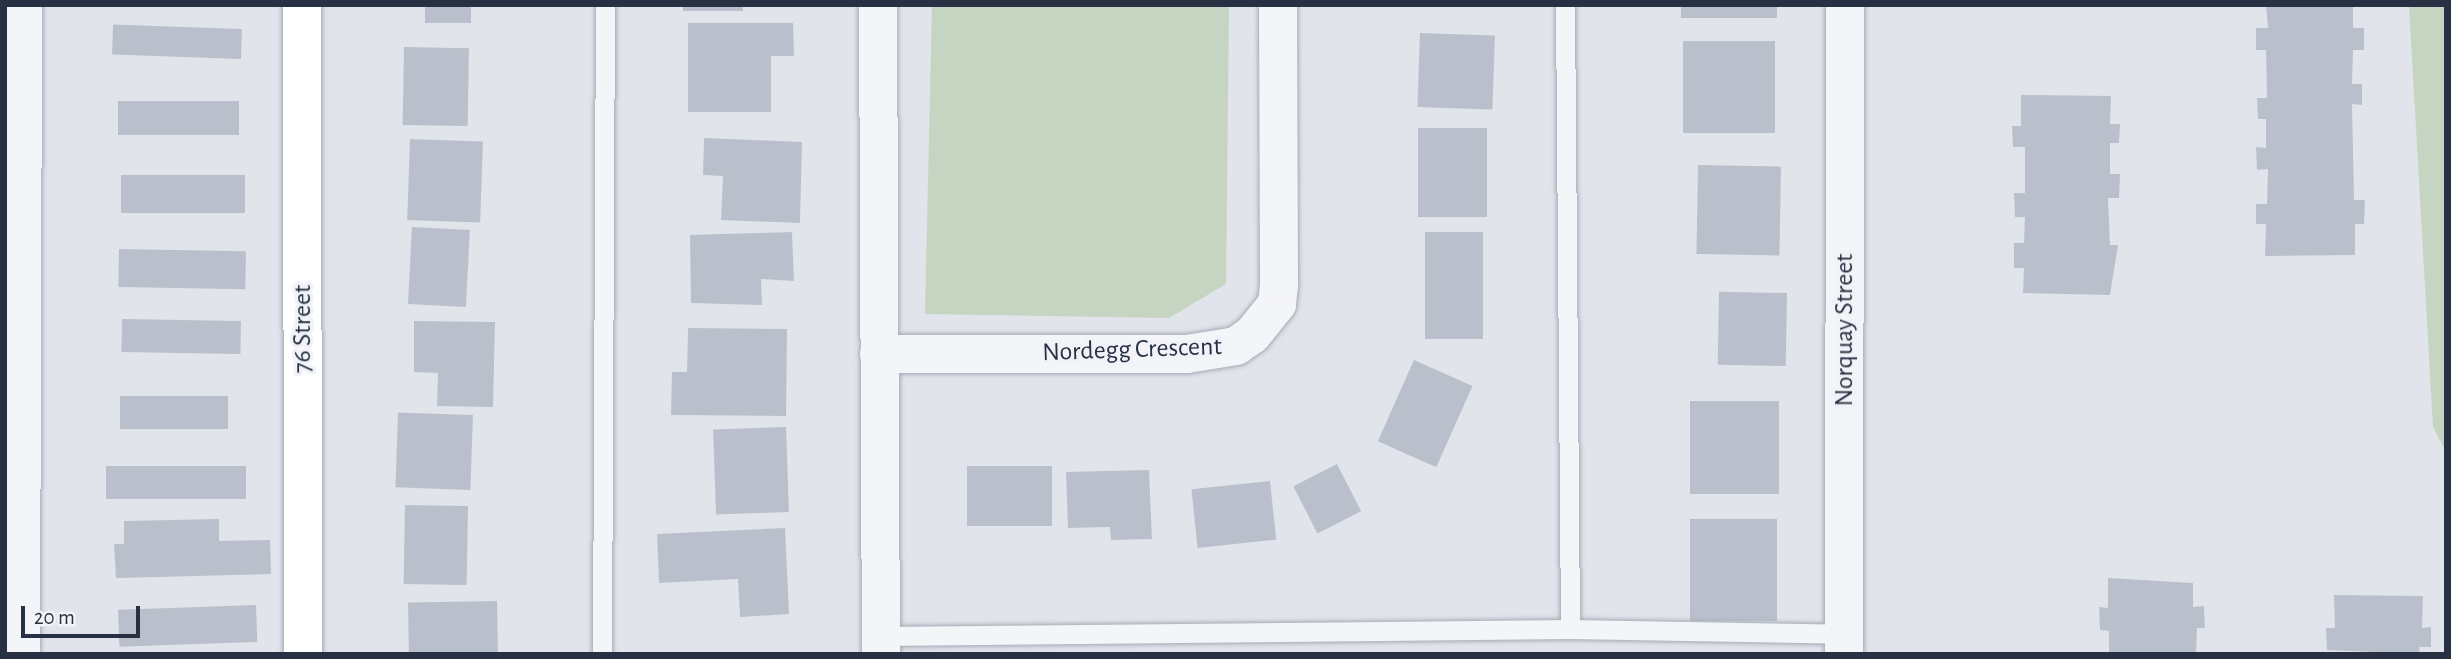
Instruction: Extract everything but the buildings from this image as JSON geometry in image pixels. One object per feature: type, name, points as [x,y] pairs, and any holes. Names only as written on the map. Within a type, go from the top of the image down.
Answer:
[{"type":"street","points":[[21,654],[23,5]]},
{"type":"street","name":"76 Street","points":[[302,5],[303,654]]},
{"type":"street","points":[[878,5],[881,645]]},
{"type":"street","name":"Nordegg Crescent","points":[[879,354],[1187,354],[1236,346],[1252,335],[1277,304],[1279,286],[1278,5]]},
{"type":"street","name":"Norquay Street","points":[[1844,644],[1845,5]]},
{"type":"lane","points":[[602,654],[605,5]]},
{"type":"lane","points":[[1565,5],[1570,629]]},
{"type":"lane","points":[[881,645],[1570,629],[1844,644]]},
{"type":"green space","points":[[932,5],[1229,5],[1226,284],[1169,318],[925,314]]},
{"type":"green space","points":[[2409,5],[2446,5],[2446,452],[2433,427]]}]
